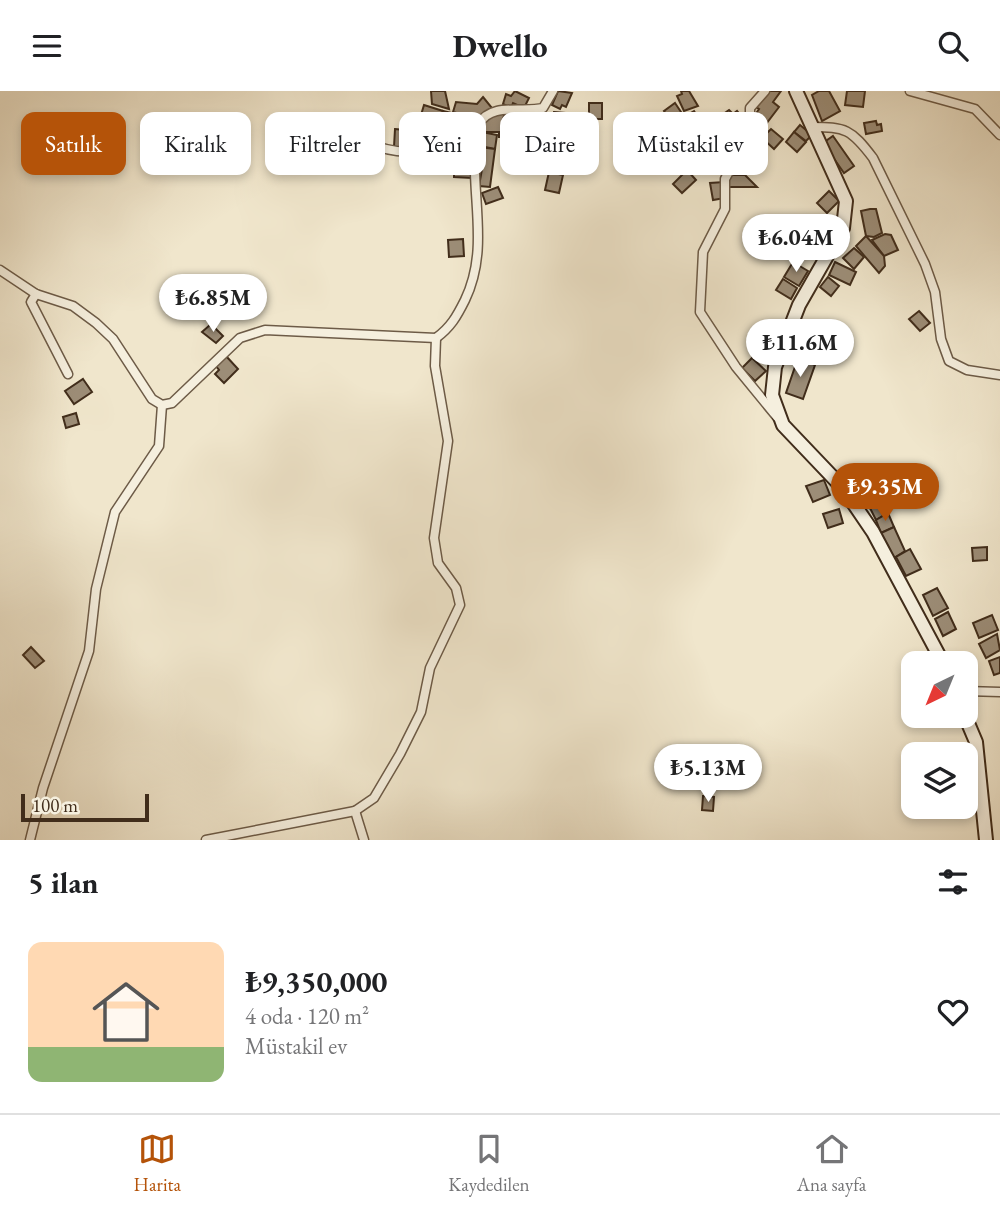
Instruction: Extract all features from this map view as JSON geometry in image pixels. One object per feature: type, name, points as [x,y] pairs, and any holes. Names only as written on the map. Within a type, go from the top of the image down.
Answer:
[{"type":"main road","points":[[796,91],[846,201],[843,228],[799,305],[775,367],[772,395],[783,425],[843,488],[873,532],[937,651]]},
{"type":"main road","points":[[970,728],[976,742],[986,840]]},
{"type":"street","points":[[486,115],[494,111],[542,108],[553,91]]},
{"type":"street","points":[[765,91],[750,108],[750,133],[725,179],[725,209],[703,252],[700,312],[736,367],[783,425]]},
{"type":"street","points":[[910,91],[975,109],[1000,135]]},
{"type":"street","points":[[811,127],[841,127],[862,143],[873,158],[925,264],[935,292],[941,339],[949,361],[967,370],[1000,375]]},
{"type":"street","points":[[0,270],[36,294],[73,306],[96,323],[120,349],[152,399],[162,405],[172,403],[240,338],[265,330],[436,338],[450,328],[474,282],[480,242],[473,175]]},
{"type":"street","points":[[36,294],[31,302],[68,374]]},
{"type":"street","points":[[206,840],[355,811],[374,798],[421,712],[430,668],[460,605],[456,588],[438,563],[434,538],[448,441],[435,366],[436,338]]},
{"type":"street","points":[[30,840],[43,788],[89,652],[96,589],[115,512],[159,446],[162,405]]},
{"type":"street","points":[[978,691],[1000,692]]},
{"type":"street","points":[[355,811],[364,840]]},
{"type":"building","points":[[431,91],[445,91],[449,109],[432,104]]},
{"type":"building","points":[[515,91],[529,98],[524,108],[513,103],[511,108],[503,104],[506,94],[511,96]]},
{"type":"building","points":[[558,91],[572,93],[566,107],[562,105],[560,109],[552,105]]},
{"type":"building","points":[[681,91],[689,91],[698,106],[684,111],[677,96],[682,94]]},
{"type":"building","points":[[769,91],[781,91],[773,102],[779,107],[768,121],[768,112],[757,112],[759,109],[756,107]]},
{"type":"building","points":[[819,91],[829,91],[840,111],[822,121],[812,95]]},
{"type":"building","points":[[847,91],[865,91],[863,107],[845,105]]},
{"type":"building","points":[[483,97],[492,108],[486,113],[453,112],[456,102],[477,104]]},
{"type":"building","points":[[589,103],[602,103],[602,119],[599,119],[599,112],[589,112]]},
{"type":"building","points":[[675,103],[681,112],[665,112]]},
{"type":"building","points":[[424,105],[443,111],[443,112],[422,112]]},
{"type":"building","points":[[500,112],[500,137],[499,132],[486,132],[486,118]]},
{"type":"building","points":[[876,121],[877,125],[881,124],[882,131],[866,134],[864,123]]},
{"type":"building","points":[[800,125],[812,135],[806,141],[794,132]]},
{"type":"building","points":[[395,129],[399,129],[399,147],[394,147]]},
{"type":"building","points":[[771,129],[783,139],[774,149],[768,144],[768,132]]},
{"type":"building","points":[[794,132],[806,142],[797,152],[786,142]]},
{"type":"building","points":[[486,133],[497,135],[495,149],[486,147]]},
{"type":"building","points":[[833,136],[854,166],[844,173],[823,143]]},
{"type":"building","points":[[486,148],[495,149],[490,187],[479,186],[481,175],[486,175]]},
{"type":"building","points":[[454,175],[472,175],[472,178]]},
{"type":"building","points":[[548,175],[563,175],[559,193],[545,190]]},
{"type":"building","points":[[682,175],[692,175],[696,180],[682,193],[673,184]]},
{"type":"building","points":[[729,175],[745,175],[757,187],[728,187]]},
{"type":"building","points":[[724,182],[725,198],[713,200],[710,183]]},
{"type":"building","points":[[498,187],[503,198],[486,204],[482,193]]},
{"type":"building","points":[[829,191],[839,201],[827,213],[817,203]]},
{"type":"building","points":[[876,209],[882,233],[874,237],[866,236],[861,211]]},
{"type":"building","points":[[885,234],[891,235],[898,250],[884,256],[872,240]]},
{"type":"building","points":[[866,236],[884,256],[885,266],[879,273],[856,246]]},
{"type":"building","points":[[463,239],[464,256],[449,257],[448,240]]},
{"type":"building","points":[[854,248],[864,257],[854,269],[843,258]]},
{"type":"building","points":[[793,262],[808,271],[799,286],[784,277]]},
{"type":"building","points":[[835,262],[856,272],[850,285],[829,275]]},
{"type":"building","points":[[828,277],[839,286],[831,296],[820,287]]},
{"type":"building","points":[[783,279],[797,288],[791,299],[776,290]]},
{"type":"building","points":[[919,311],[930,323],[920,331],[909,319]]},
{"type":"building","points":[[211,324],[223,336],[216,343],[202,332]]},
{"type":"building","points":[[226,356],[238,369],[224,383],[215,374],[219,370],[216,366]]},
{"type":"building","points":[[752,358],[766,371],[755,381],[742,368]]},
{"type":"building","points":[[798,358],[815,365],[803,399],[786,393]]},
{"type":"building","points":[[83,379],[92,392],[74,404],[65,391]]},
{"type":"building","points":[[76,413],[79,424],[66,428],[63,417]]},
{"type":"building","points":[[824,480],[830,495],[813,502],[806,486]]},
{"type":"building","points":[[875,486],[883,500],[870,508],[861,492]]},
{"type":"building","points":[[880,501],[888,513],[876,520],[870,508]]},
{"type":"building","points":[[839,509],[843,523],[828,528],[823,514]]},
{"type":"building","points":[[888,513],[894,527],[881,533],[876,520]]},
{"type":"building","points":[[894,527],[905,551],[894,558],[881,533]]},
{"type":"building","points":[[987,547],[987,560],[973,561],[972,548]]},
{"type":"building","points":[[910,549],[921,569],[906,576],[896,557]]},
{"type":"building","points":[[937,588],[948,608],[933,616],[923,595]]},
{"type":"building","points":[[948,612],[956,629],[943,636],[935,619]]},
{"type":"building","points":[[992,615],[998,630],[979,638],[973,623]]},
{"type":"building","points":[[997,634],[1000,650],[986,658],[979,644]]},
{"type":"building","points":[[31,647],[44,661],[35,668],[23,655]]},
{"type":"building","points":[[1000,657],[1000,673],[994,675],[989,661]]},
{"type":"building","points":[[703,796],[714,797],[713,811],[702,810]]}]
